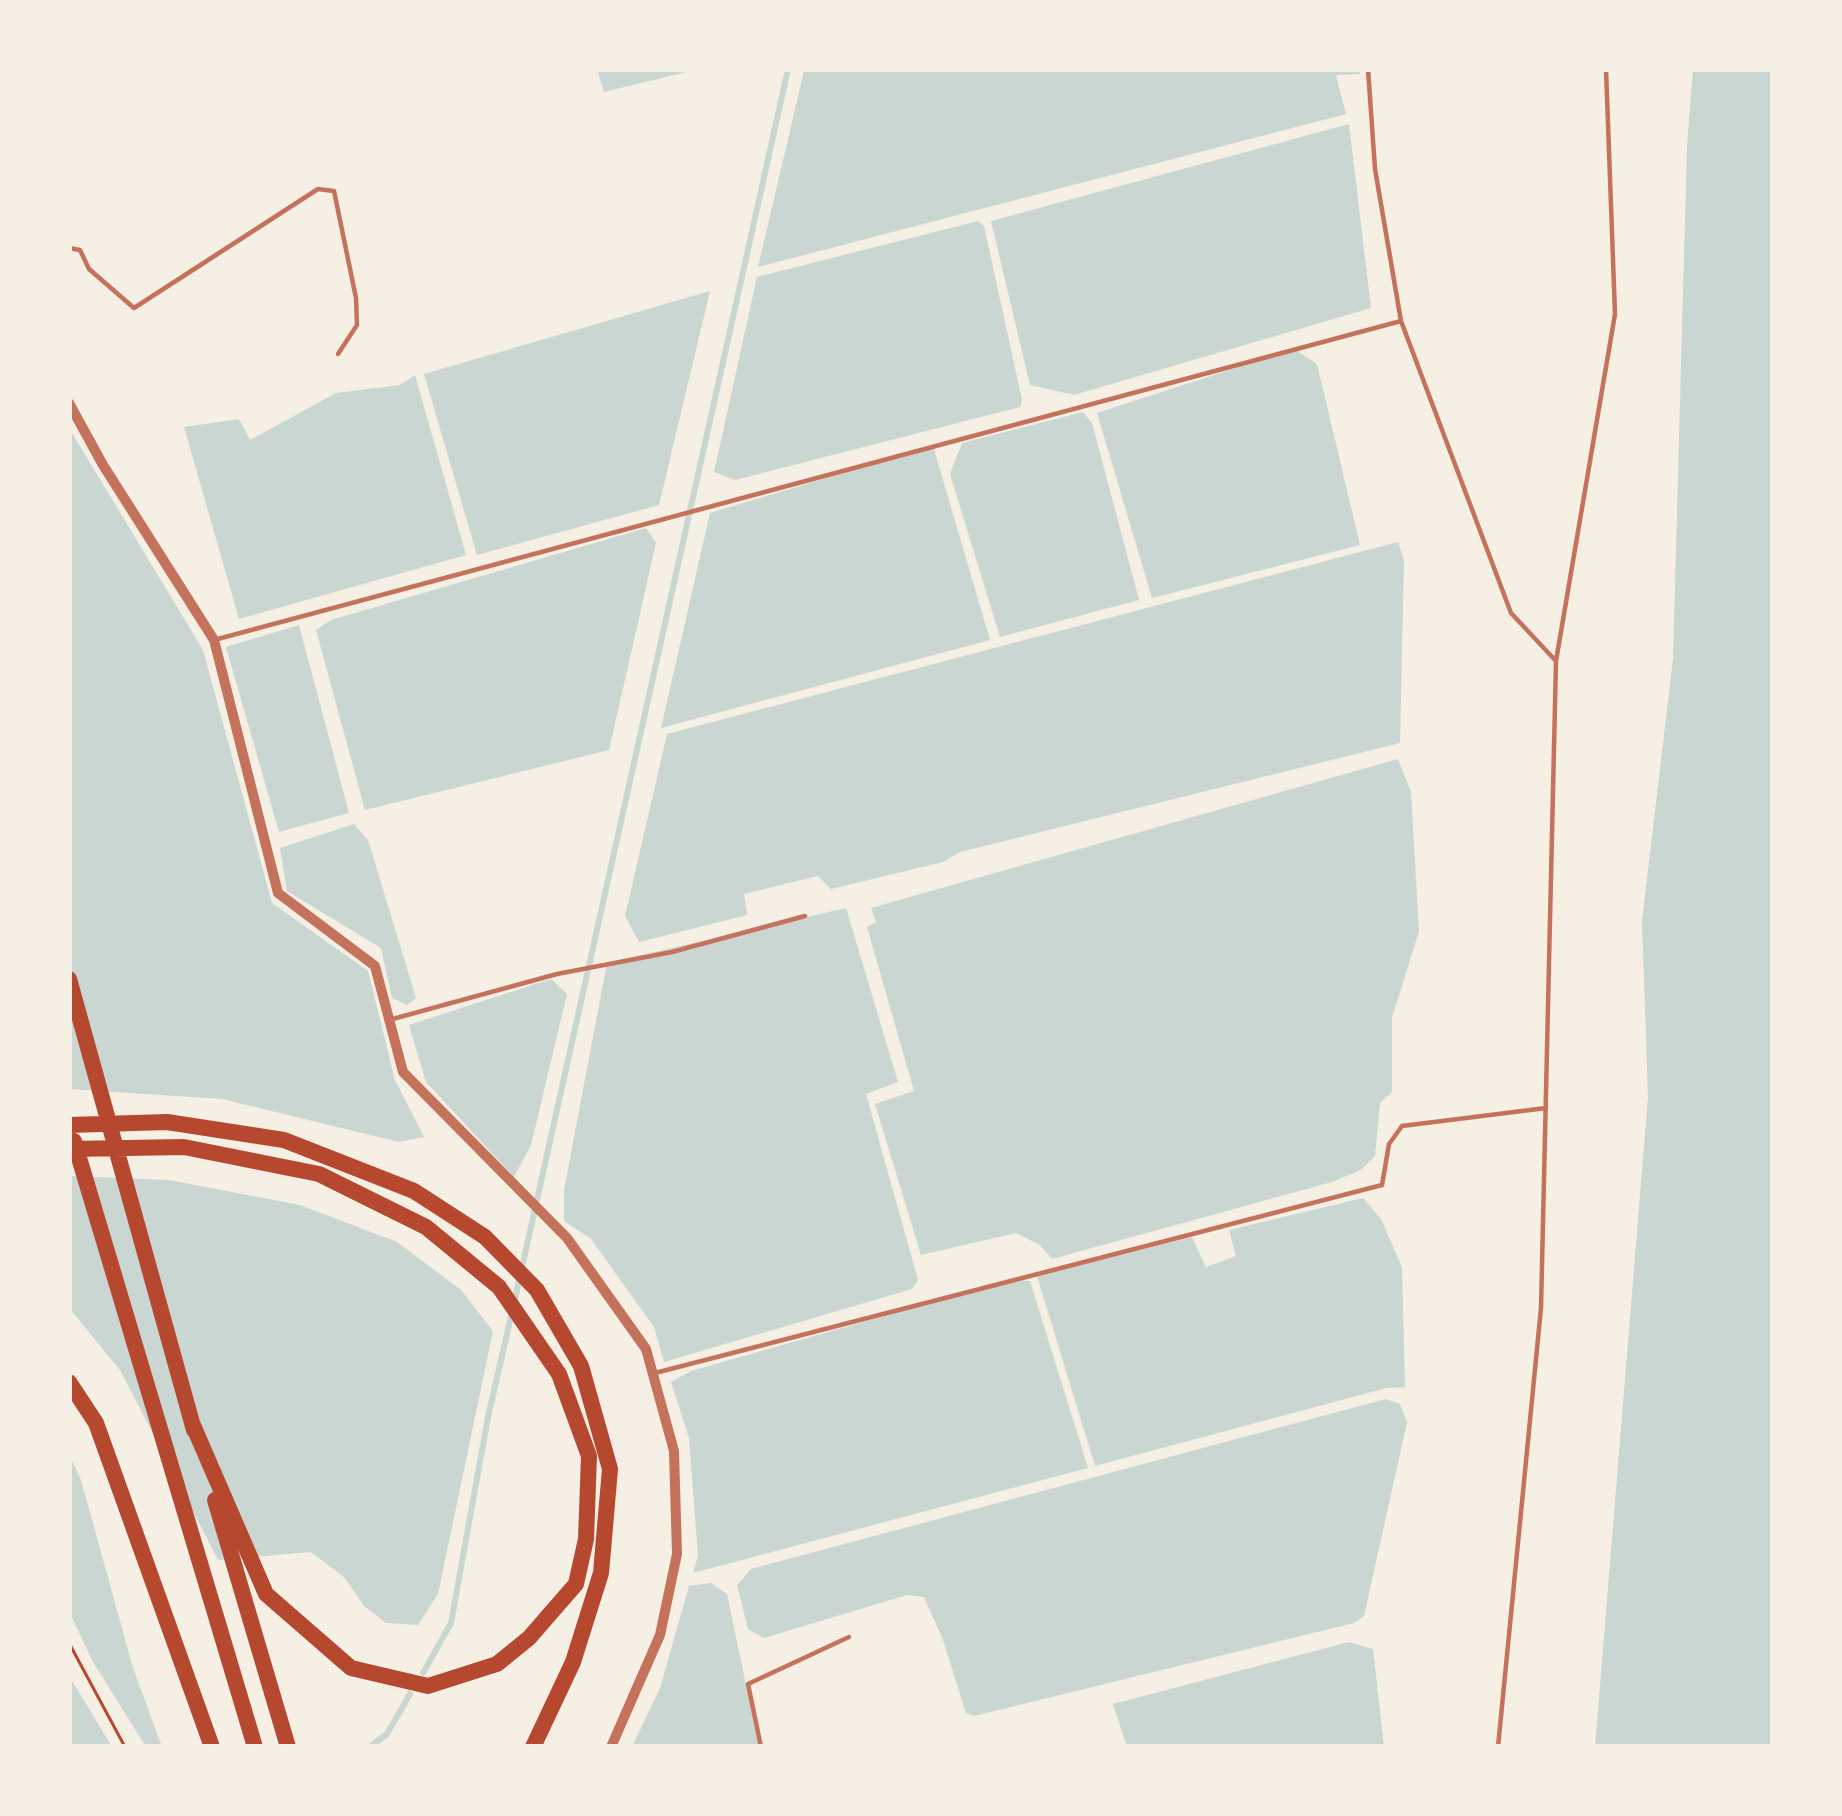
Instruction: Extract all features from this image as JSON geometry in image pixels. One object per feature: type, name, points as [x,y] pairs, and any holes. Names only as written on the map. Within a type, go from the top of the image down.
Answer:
[{"type":"highway","points":[[69,979],[288,1747]]},
{"type":"highway","points":[[255,1747],[69,1124],[167,1122],[284,1140],[414,1191],[485,1237],[528,1281],[581,1366],[610,1469],[601,1573],[573,1662],[533,1747]]},
{"type":"highway","points":[[69,1149],[184,1147],[319,1174],[425,1227],[499,1287],[559,1374],[589,1456],[586,1539],[576,1584],[529,1638],[497,1664],[428,1686],[351,1668],[266,1594],[192,1423]]},
{"type":"highway","points":[[69,1382],[96,1424],[212,1747]]},
{"type":"street","points":[[69,403],[214,640],[278,893],[375,966],[403,1072],[567,1238],[646,1349],[674,1451],[677,1554],[660,1635],[611,1747]]},
{"type":"lane","points":[[1368,69],[1375,169],[1401,321],[1511,614],[1556,662]]},
{"type":"lane","points":[[1498,1747],[1541,1308],[1556,662],[1615,314],[1606,69]]},
{"type":"lane","points":[[69,248],[80,250],[89,269],[134,308],[318,189],[334,191],[357,325],[338,354]]},
{"type":"lane","points":[[214,640],[1401,321]]},
{"type":"lane","points":[[389,1020],[557,974],[672,952],[805,916]]},
{"type":"lane","points":[[653,1373],[1382,1186],[1389,1144],[1402,1126],[1546,1108]]},
{"type":"lane","points":[[761,1747],[748,1684],[849,1637]]},
{"type":"path","points":[[69,1643],[125,1747]]},
{"type":"shaded area","points":[[597,69],[699,69],[604,92]]},
{"type":"shaded area","points":[[1359,69],[1360,74],[1336,75],[1346,114],[758,267],[804,71]]},
{"type":"shaded area","points":[[1693,69],[1773,69],[1773,1747],[1595,1747],[1648,1097],[1642,921],[1673,659]]},
{"type":"shaded area","points":[[1349,124],[1371,308],[1074,395],[1030,385],[991,221]]},
{"type":"shaded area","points":[[978,221],[984,226],[1020,407],[735,480],[714,472],[757,277]]},
{"type":"shaded area","points":[[710,291],[659,505],[477,555],[424,374]]},
{"type":"shaded area","points":[[1294,349],[1317,364],[1360,545],[1152,598],[1097,413]]},
{"type":"shaded area","points":[[415,375],[466,555],[239,619],[184,427],[239,419],[250,440],[336,393],[400,385]]},
{"type":"shaded area","points":[[1083,412],[1092,423],[1139,600],[1000,637],[950,474],[962,443]]},
{"type":"shaded area","points":[[69,428],[203,650],[272,903],[368,971],[395,1080],[424,1137],[399,1142],[222,1099],[69,1089]]},
{"type":"shaded area","points":[[933,446],[990,640],[661,728],[710,513]]},
{"type":"shaded area","points":[[646,528],[656,543],[609,750],[365,810],[316,630],[331,620]]},
{"type":"shaded area","points":[[1398,542],[1404,560],[1400,743],[960,852],[943,862],[831,889],[818,876],[744,894],[747,915],[639,942],[625,916],[667,734]]},
{"type":"shaded area","points":[[299,625],[349,813],[279,832],[226,647]]},
{"type":"shaded area","points":[[1398,759],[1411,792],[1419,931],[1392,1018],[1392,1092],[1380,1103],[1375,1156],[1361,1170],[1332,1182],[1052,1259],[1040,1245],[1016,1233],[921,1255],[875,1104],[914,1091],[867,927],[876,922],[871,908]]},
{"type":"shaded area","points":[[354,824],[368,840],[416,998],[407,1005],[392,998],[381,948],[287,891],[280,848]]},
{"type":"shaded area","points":[[846,908],[898,1082],[866,1094],[918,1280],[912,1289],[664,1362],[654,1327],[591,1239],[564,1221],[564,1190],[607,963]]},
{"type":"shaded area","points":[[551,979],[567,994],[531,1145],[514,1177],[426,1082],[409,1025]]},
{"type":"shaded area","points":[[69,1176],[169,1180],[300,1205],[397,1242],[461,1290],[493,1331],[438,1594],[418,1625],[386,1623],[364,1606],[345,1578],[311,1552],[218,1560],[120,1370],[69,1308]]},
{"type":"shaded area","points":[[1363,1198],[1381,1219],[1402,1267],[1405,1387],[1386,1388],[1095,1466],[1037,1276],[1192,1237],[1206,1267],[1236,1256],[1229,1230]]},
{"type":"shaded area","points":[[1011,1280],[1030,1281],[1088,1468],[693,1573],[698,1556],[689,1438],[671,1382],[691,1371]]},
{"type":"shaded area","points":[[1386,1399],[1400,1404],[1407,1422],[1364,1616],[1354,1623],[974,1716],[966,1713],[924,1597],[907,1595],[764,1638],[748,1629],[737,1585],[751,1569]]},
{"type":"shaded area","points":[[69,1454],[81,1480],[133,1668],[162,1747],[146,1747],[93,1662],[69,1611]]},
{"type":"shaded area","points":[[711,1583],[727,1594],[759,1747],[632,1747],[660,1688],[689,1586]]},
{"type":"shaded area","points":[[1349,1642],[1373,1649],[1384,1747],[1127,1747],[1113,1704]]},
{"type":"shaded area","points":[[69,1676],[71,1679],[112,1747],[69,1747]]},
{"type":"waterway","points":[[515,1299],[788,69]]},
{"type":"waterway","points":[[423,1673],[451,1623],[512,1312]]},
{"type":"waterway","points":[[370,1747],[387,1734],[410,1694]]}]
